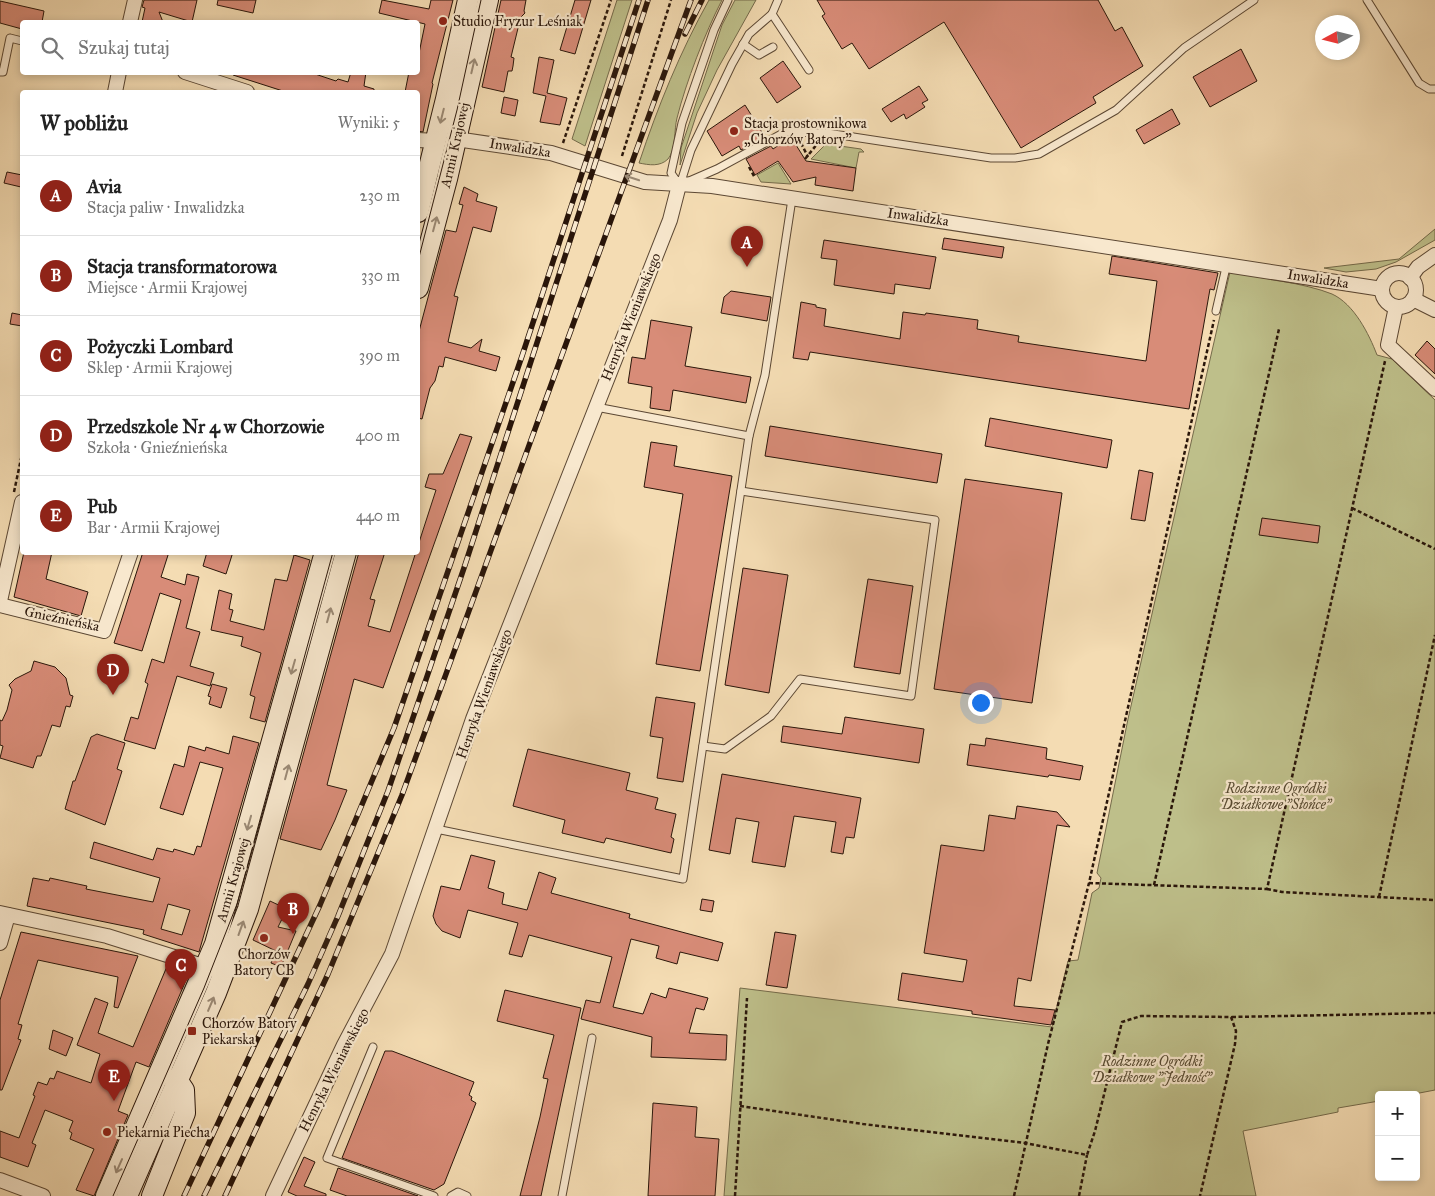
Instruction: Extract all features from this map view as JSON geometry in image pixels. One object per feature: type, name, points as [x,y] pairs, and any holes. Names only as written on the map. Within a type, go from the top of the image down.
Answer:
[{"type":"street","points":[[130,20],[135,0]]},
{"type":"street","name":"Armii Krajowej","points":[[420,196],[427,140],[468,0]]},
{"type":"street","name":"Armii Krajowej","points":[[420,280],[456,139],[488,0]]},
{"type":"street","points":[[115,90],[118,75]]},
{"type":"street","points":[[194,75],[240,90]]},
{"type":"street","points":[[427,140],[456,139]]},
{"type":"street","name":"Inwalidzka","points":[[456,139],[551,153],[645,182],[712,186],[1227,263],[1382,289]]},
{"type":"street","name":"Henryka Wieniawskiego","points":[[273,1196],[340,1053],[392,954],[473,719],[670,220],[680,185]]},
{"type":"street","points":[[1410,278],[1418,267],[1435,255]]},
{"type":"street","points":[[1399,274],[1410,278],[1415,287],[1413,298],[1405,306],[1396,307],[1385,300],[1382,289],[1387,278],[1399,274]]},
{"type":"street","points":[[1413,298],[1435,310]]},
{"type":"street","points":[[1396,307],[1388,345],[1435,389]]},
{"type":"street","points":[[0,603],[20,511]]},
{"type":"street","name":"Gnieźnieńska","points":[[0,603],[104,630],[130,555]]},
{"type":"street","name":"Armii Krajowej","points":[[215,970],[215,944],[323,555]]},
{"type":"street","name":"Armii Krajowej","points":[[127,1196],[169,1077],[215,970],[258,880],[345,556]]},
{"type":"street","points":[[0,943],[4,914],[107,936],[215,970]]},
{"type":"street","points":[[152,1196],[185,1113],[184,1090],[169,1077]]},
{"type":"street","name":"Armii Krajowej","points":[[106,1196],[169,1077]]},
{"type":"street","points":[[0,1180],[43,1196]]},
{"type":"lane","points":[[680,185],[671,173],[682,123],[714,30],[728,0]]},
{"type":"lane","points":[[680,185],[691,150],[742,44],[749,34],[772,14],[778,0]]},
{"type":"lane","points":[[680,185],[717,169],[785,132],[827,133],[990,158],[1016,158],[1039,154],[1116,110],[1184,48],[1254,0]]},
{"type":"lane","points":[[1367,0],[1419,82],[1429,89],[1435,89]]},
{"type":"lane","points":[[772,14],[809,70]]},
{"type":"lane","points":[[0,72],[3,72],[10,38],[20,40]]},
{"type":"lane","points":[[742,44],[759,55],[773,47]]},
{"type":"lane","points":[[436,829],[683,879],[740,491],[749,436],[765,375],[792,199]]},
{"type":"lane","points":[[1216,311],[1227,263]]},
{"type":"lane","points":[[596,406],[749,436]]},
{"type":"lane","points":[[703,746],[724,749],[771,716],[800,679],[911,696],[936,520],[740,491]]},
{"type":"lane","points":[[562,1196],[592,1038]]},
{"type":"lane","points":[[373,1047],[327,1158],[434,1196]]},
{"type":"lane","points":[[451,1196],[458,1192],[467,1196]]},
{"type":"path","points":[[563,143],[611,0]]},
{"type":"path","points":[[622,156],[671,0]]},
{"type":"path","points":[[799,139],[806,158],[819,142]]},
{"type":"path","points":[[749,167],[758,184]]},
{"type":"path","points":[[1014,1196],[1025,1143],[1089,883],[1216,311]]},
{"type":"path","points":[[1154,885],[1279,329]]},
{"type":"path","points":[[1267,889],[1388,345]]},
{"type":"path","points":[[1352,508],[1435,549]]},
{"type":"path","points":[[1379,897],[1435,635]]},
{"type":"path","points":[[1089,883],[1267,889],[1282,892],[1435,900]]},
{"type":"path","points":[[735,1196],[747,998]]},
{"type":"path","points":[[1079,1196],[1087,1155],[1095,1131],[1122,1022],[1141,1016],[1231,1017],[1435,1014]]},
{"type":"path","points":[[1200,1196],[1235,1044],[1236,1031],[1231,1017]]},
{"type":"path","points":[[740,1106],[863,1124],[1025,1143],[1087,1155]]},
{"type":"green space","points":[[617,0],[632,0],[585,146],[572,139]]},
{"type":"green space","points":[[709,0],[722,0],[685,89],[677,118],[671,155],[665,162],[658,164],[639,163],[670,80],[688,39]]},
{"type":"green space","points":[[735,0],[756,0],[717,70],[697,113],[680,165],[681,148],[722,25]]},
{"type":"green space","points":[[826,144],[861,149],[864,152],[859,152],[856,168],[811,159]]},
{"type":"green space","points":[[778,163],[791,184],[761,182],[757,175]]},
{"type":"green space","points":[[1435,229],[1435,240],[1396,262],[1376,269],[1346,272],[1324,268],[1399,259]]},
{"type":"green space","points":[[1230,272],[1282,281],[1332,294],[1347,305],[1360,320],[1377,355],[1392,359],[1435,400],[1435,1090],[1420,1093],[1420,1091],[1375,1091],[1375,1102],[1338,1108],[1338,1112],[1243,1131],[1256,1196],[724,1196],[740,988],[1052,1027],[1068,961],[1078,960],[1092,893],[1099,888],[1101,878],[1097,873],[1128,719]]},
{"type":"building","points":[[144,0],[197,0],[192,20],[185,20],[159,12],[162,20],[142,20],[145,8],[142,7]]},
{"type":"building","points":[[218,0],[256,0],[253,13],[217,5]]},
{"type":"building","points":[[382,0],[429,9],[431,0],[453,0],[432,83],[423,132],[420,131],[420,90],[405,90],[408,75],[420,75],[420,48],[425,24],[420,23],[420,20],[408,20],[379,13]]},
{"type":"building","points":[[501,0],[526,0],[525,13],[515,23],[519,24],[511,57],[514,58],[513,66],[512,71],[508,71],[504,92],[482,87]]},
{"type":"building","points":[[575,0],[591,0],[575,54],[560,50]]},
{"type":"building","points":[[817,0],[1098,0],[1115,31],[1122,27],[1143,66],[1093,97],[1096,103],[1021,148],[944,22],[869,69],[852,43],[842,49],[822,16],[825,14]]},
{"type":"building","points":[[0,1],[44,11],[42,20],[20,20],[20,28],[0,23]]},
{"type":"building","points":[[1241,49],[1257,81],[1210,107],[1193,77]]},
{"type":"building","points":[[539,57],[554,60],[547,93],[567,98],[560,125],[540,122],[546,96],[533,93]]},
{"type":"building","points":[[783,61],[801,87],[777,103],[760,78]]},
{"type":"building","points":[[233,75],[318,75],[336,81],[338,79],[348,82],[350,75],[366,75],[364,86],[374,89],[374,90],[280,90]]},
{"type":"building","points":[[919,86],[928,100],[922,103],[925,107],[906,119],[904,114],[891,122],[882,109]]},
{"type":"building","points":[[504,97],[518,100],[515,116],[501,113]]},
{"type":"building","name":"Stacja prostownikowa „Chorzów Batory”","points":[[745,105],[765,137],[741,150],[739,146],[722,156],[707,131]]},
{"type":"building","points":[[1172,109],[1180,124],[1144,144],[1136,130]]},
{"type":"building","points":[[791,137],[806,161],[856,168],[853,191],[815,185],[816,177],[793,182],[778,161],[755,175],[746,159],[771,146],[773,149]]},
{"type":"building","points":[[7,172],[20,175],[20,187],[4,183]]},
{"type":"building","points":[[464,187],[478,194],[476,201],[497,207],[491,232],[473,227],[454,296],[458,297],[448,342],[471,348],[482,339],[479,351],[500,357],[496,371],[445,357],[443,367],[439,366],[435,381],[430,388],[422,419],[420,418],[420,328],[446,230],[456,232],[463,205],[459,204]]},
{"type":"building","points":[[944,238],[1004,247],[1002,258],[942,249]]},
{"type":"building","points":[[824,240],[936,257],[930,289],[895,284],[894,294],[834,285],[837,260],[821,258]]},
{"type":"building","points":[[1112,256],[1218,273],[1214,290],[1210,289],[1189,409],[810,352],[808,360],[793,358],[801,302],[826,309],[824,326],[900,339],[903,312],[925,315],[926,313],[978,320],[977,329],[1019,336],[1018,342],[1146,361],[1157,281],[1109,274]]},
{"type":"building","points":[[731,291],[771,297],[767,321],[721,313],[724,297]]},
{"type":"building","points":[[12,313],[20,315],[20,326],[10,324]]},
{"type":"building","points":[[651,320],[692,327],[685,366],[751,377],[746,403],[673,390],[670,411],[650,408],[652,387],[628,383],[632,357],[645,359]]},
{"type":"building","points":[[1427,341],[1435,349],[1435,374],[1415,355]]},
{"type":"building","points":[[990,418],[1112,440],[1107,468],[985,446]]},
{"type":"building","points":[[770,426],[942,454],[937,483],[765,456]]},
{"type":"building","points":[[460,434],[472,437],[383,688],[354,679],[327,785],[347,790],[321,850],[280,839],[358,555],[384,555],[370,599],[375,600],[368,626],[390,632],[415,555],[420,555],[420,539],[436,490],[425,487],[429,474],[443,474]]},
{"type":"building","points":[[651,442],[677,446],[674,466],[732,476],[700,671],[656,664],[683,494],[644,487]]},
{"type":"building","points":[[1139,470],[1153,473],[1145,521],[1131,519]]},
{"type":"building","points":[[965,479],[1062,493],[1032,703],[934,689]]},
{"type":"building","points":[[1262,518],[1320,526],[1318,543],[1259,535]]},
{"type":"building","points":[[23,555],[51,555],[46,579],[88,592],[81,616],[14,597]]},
{"type":"building","points":[[142,555],[168,555],[161,577],[185,585],[187,574],[199,577],[186,628],[200,632],[190,666],[214,673],[210,686],[177,676],[155,749],[124,740],[131,717],[138,719],[148,684],[145,682],[152,659],[164,663],[181,600],[160,593],[142,651],[114,643]]},
{"type":"building","points":[[206,555],[232,555],[226,574],[203,566]]},
{"type":"building","points":[[294,555],[310,560],[265,722],[250,718],[255,697],[250,695],[261,653],[241,646],[243,637],[211,630],[219,590],[232,594],[229,609],[233,610],[230,621],[264,630],[275,579],[287,581]]},
{"type":"building","points":[[743,568],[788,575],[769,693],[725,685]]},
{"type":"building","points":[[868,579],[913,586],[900,674],[854,667]]},
{"type":"building","points":[[34,661],[55,667],[66,678],[70,695],[73,696],[70,707],[66,706],[60,727],[52,725],[41,756],[37,756],[33,768],[0,758],[3,746],[0,745],[0,720],[2,721],[7,710],[12,690],[9,685],[15,679],[31,671]]},
{"type":"building","points":[[212,684],[227,688],[221,708],[209,704],[211,697],[208,696]]},
{"type":"building","points":[[656,697],[695,703],[683,782],[657,778],[663,738],[650,736]]},
{"type":"building","points":[[845,717],[924,729],[919,763],[781,742],[783,726],[842,734]]},
{"type":"building","points":[[97,734],[125,743],[117,769],[122,771],[105,825],[65,809],[73,781],[75,781],[91,737]]},
{"type":"building","points":[[233,736],[259,743],[199,952],[143,934],[144,930],[27,906],[33,878],[49,881],[50,878],[87,886],[86,889],[153,902],[160,878],[90,858],[94,842],[153,860],[157,848],[173,852],[174,849],[194,855],[197,846],[201,847],[223,768],[200,762],[183,815],[160,808],[174,764],[184,767],[189,746],[205,751],[206,747],[229,754]],"holes":[[[168,904],[190,910],[182,935],[161,929]]]},
{"type":"building","points":[[986,738],[1047,748],[1046,759],[1083,766],[1080,780],[967,765],[970,744],[985,746]]},
{"type":"building","points":[[528,749],[630,773],[626,790],[658,798],[655,809],[676,814],[671,837],[674,839],[671,853],[606,838],[604,843],[562,833],[565,820],[513,806]]},
{"type":"building","points":[[722,774],[861,798],[854,838],[846,837],[843,854],[831,852],[836,822],[794,816],[785,867],[752,862],[759,822],[736,818],[730,854],[709,850]]},
{"type":"building","points":[[1017,806],[1057,812],[1070,827],[1057,825],[1031,981],[1018,978],[1014,1006],[1055,1010],[1051,1025],[972,1014],[972,1011],[898,1000],[902,973],[963,982],[967,960],[924,953],[941,845],[984,851],[989,815],[1015,819]]},
{"type":"building","points":[[471,855],[495,861],[488,888],[504,893],[502,904],[527,910],[539,872],[556,878],[551,893],[630,914],[629,918],[723,943],[718,961],[680,952],[677,964],[656,958],[659,946],[631,939],[613,1007],[643,1014],[651,993],[666,998],[669,988],[708,998],[704,1010],[696,1008],[689,1033],[727,1035],[726,1060],[651,1057],[652,1037],[581,1019],[586,1000],[600,1003],[612,957],[529,935],[522,957],[509,954],[518,923],[468,910],[460,938],[442,931],[436,924],[433,916],[441,886],[460,890]]},
{"type":"building","points":[[702,899],[714,901],[712,912],[700,910]]},
{"type":"building","points":[[270,901],[287,909],[278,927],[296,931],[281,967],[271,963],[276,951],[253,940]]},
{"type":"building","points":[[21,932],[138,956],[118,1008],[114,1007],[118,977],[38,960],[18,1024],[22,1025],[18,1039],[21,1040],[2,1090],[0,1090],[0,1000]]},
{"type":"building","points":[[775,932],[796,935],[787,988],[766,985]]},
{"type":"building","points":[[168,964],[189,973],[149,1067],[136,1062],[118,1111],[128,1115],[94,1196],[76,1190],[94,1149],[70,1139],[72,1133],[69,1131],[73,1121],[45,1110],[32,1143],[36,1145],[28,1167],[0,1157],[0,1131],[19,1138],[35,1096],[33,1095],[38,1082],[47,1085],[50,1078],[54,1079],[57,1071],[91,1083],[100,1054],[77,1045],[95,998],[108,1003],[98,1033],[133,1047]]},
{"type":"building","points":[[505,990],[581,1008],[541,1196],[520,1196],[540,1117],[548,1079],[543,1078],[554,1035],[497,1021]]},
{"type":"building","points":[[53,1030],[73,1038],[66,1056],[49,1049]]},
{"type":"building","points":[[385,1051],[392,1051],[474,1082],[469,1095],[472,1097],[471,1100],[476,1103],[444,1184],[434,1190],[342,1158]]},
{"type":"building","points":[[653,1103],[697,1107],[695,1137],[719,1139],[715,1196],[648,1196]]},
{"type":"building","points":[[304,1157],[315,1162],[304,1186],[326,1194],[326,1196],[297,1196],[288,1192]]},
{"type":"building","points":[[338,1168],[418,1196],[347,1196],[330,1190]]},
{"type":"tram line","points":[[420,253],[457,110],[481,0]]},
{"type":"tram line","points":[[113,1196],[204,988],[237,904],[332,555]]},
{"type":"railway","points":[[184,1196],[320,905],[394,728],[522,356],[639,0]]},
{"type":"railway","points":[[204,1196],[308,984],[338,916],[388,791],[465,565],[648,0]]},
{"type":"railway","points":[[225,1196],[328,974],[402,795],[691,0]]},
{"type":"railway","points":[[685,34],[702,0]]},
{"type":"place","name":"Studio Fryzur Leśniak","points":[[443,21]]},
{"type":"place","name":"Stacja prostownikowa „Chorzów Batory”","points":[[734,131]]},
{"type":"place","name":"Avia","points":[[747,267]]},
{"type":"place","name":"Przedszkole Nr 4 w Chorzowie","points":[[113,695]]},
{"type":"place","name":"Stacja transformatorowa","points":[[293,934]]},
{"type":"place","name":"Chorzów Batory CB","points":[[264,938]]},
{"type":"place","name":"Pożyczki Lombard","points":[[181,990]]},
{"type":"place","name":"Chorzów Batory Piekarska","points":[[192,1031]]},
{"type":"place","name":"Pub","points":[[114,1101]]},
{"type":"place","name":"Piekarnia Piecha","points":[[107,1132]]},
{"type":"park label","name":"Rodzinne Ogródki Działkowe \"Słońce\"","points":[[1276,796]]},
{"type":"park label","name":"Rodzinne Ogródki Działkowe \"Jedność\"","points":[[1152,1070]]}]
